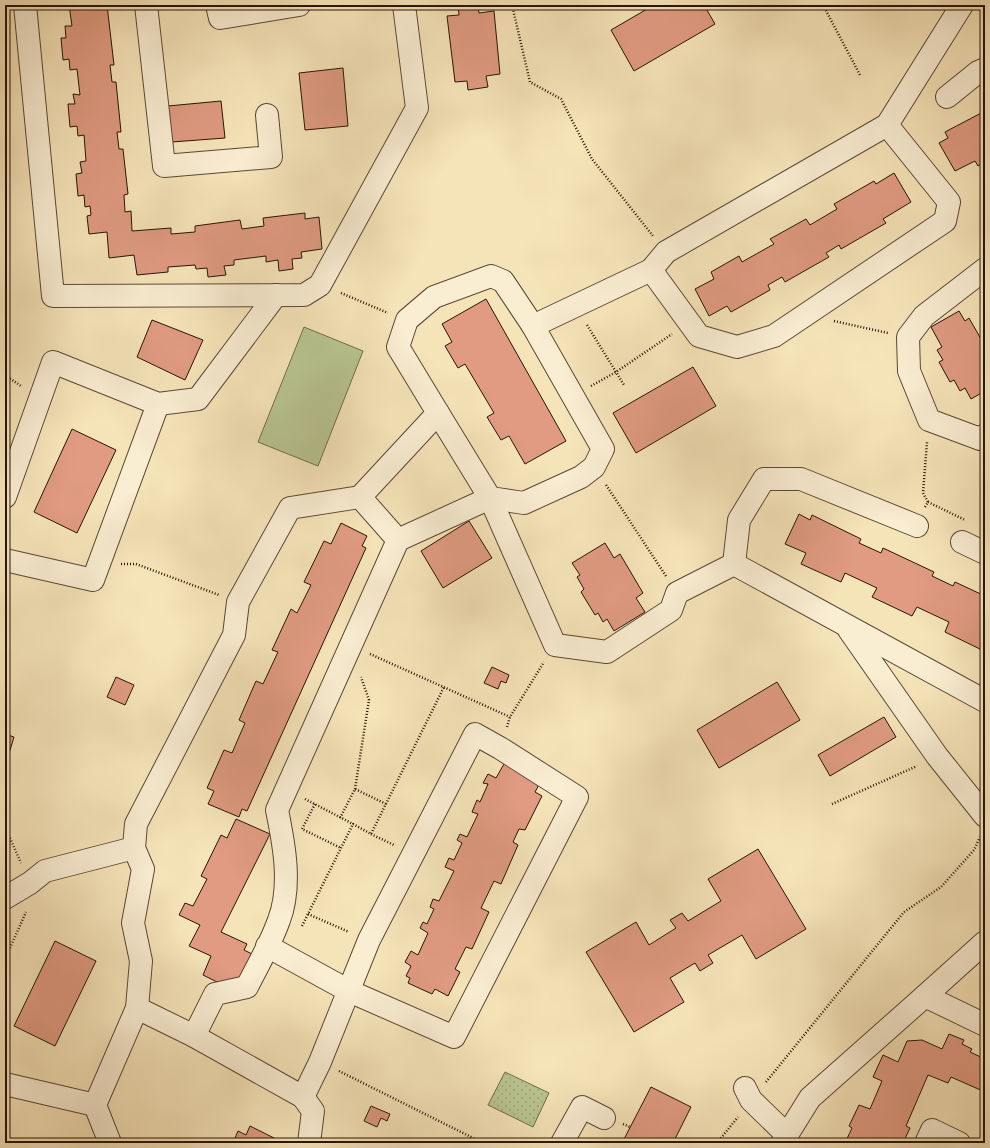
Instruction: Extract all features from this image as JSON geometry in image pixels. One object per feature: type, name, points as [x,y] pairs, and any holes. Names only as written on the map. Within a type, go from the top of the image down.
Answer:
[{"type":"lane","points":[[25,5],[53,296],[304,295],[320,285],[418,108],[404,5]]},
{"type":"lane","points":[[146,5],[164,166],[271,157],[267,115]]},
{"type":"lane","points":[[217,5],[220,18],[299,5]]},
{"type":"lane","points":[[533,326],[650,270],[666,252],[887,125],[962,5]]},
{"type":"lane","points":[[947,96],[978,72],[985,70]]},
{"type":"lane","points":[[650,270],[699,336],[737,347],[774,336],[945,221],[949,202],[887,125]]},
{"type":"lane","points":[[985,269],[924,316],[908,337],[909,372],[929,420],[980,439],[985,435]]},
{"type":"lane","points":[[194,1036],[215,994],[247,987],[280,919],[285,895],[285,851],[277,810],[398,540],[490,498],[524,503],[581,477],[594,467],[603,449],[533,326],[504,281],[491,276],[434,297],[407,320],[398,347],[490,498],[555,645],[607,652],[671,610],[677,593],[734,564]]},
{"type":"lane","points":[[5,497],[53,362],[158,404],[198,400],[276,295]]},
{"type":"lane","points":[[5,560],[93,580],[158,404]]},
{"type":"lane","points":[[110,1143],[94,1105],[137,1008],[141,961],[133,923],[143,869],[134,848],[136,824],[234,635],[238,602],[290,508],[360,497],[438,413]]},
{"type":"lane","points":[[734,564],[738,520],[764,478],[801,480],[916,526]]},
{"type":"lane","points":[[360,497],[398,540]]},
{"type":"lane","points":[[962,542],[985,553]]},
{"type":"lane","points":[[734,564],[985,701]]},
{"type":"lane","points":[[846,626],[984,824]]},
{"type":"lane","points":[[267,946],[349,991],[454,1037],[577,797],[500,748],[475,734],[369,940],[349,991],[320,1062],[303,1097]]},
{"type":"lane","points":[[5,898],[30,883],[45,871],[134,848]]},
{"type":"lane","points":[[748,1094],[784,1138],[810,1098],[985,942]]},
{"type":"lane","points":[[924,996],[985,1025]]},
{"type":"lane","points":[[137,1008],[194,1036],[303,1097],[313,1111],[309,1143]]},
{"type":"lane","points":[[5,1084],[94,1105]]},
{"type":"lane","points":[[562,1143],[582,1108],[604,1118]]},
{"type":"lane","points":[[926,1143],[932,1130],[958,1143]]},
{"type":"path","points":[[512,5],[530,82],[561,99],[592,159],[666,252]]},
{"type":"path","points":[[823,5],[860,75]]},
{"type":"path","points":[[320,285],[407,320]]},
{"type":"path","points":[[575,306],[624,385]]},
{"type":"path","points":[[804,315],[880,331]]},
{"type":"path","points":[[573,396],[616,372],[688,323]]},
{"type":"path","points":[[929,420],[923,493],[928,502],[949,512]]},
{"type":"path","points":[[594,467],[677,593]]},
{"type":"path","points":[[916,526],[928,502]]},
{"type":"path","points":[[99,565],[136,564],[238,602]]},
{"type":"path","points":[[500,748],[510,717],[555,645]]},
{"type":"path","points":[[351,646],[510,717]]},
{"type":"path","points":[[340,818],[355,789],[369,700],[351,646]]},
{"type":"path","points":[[286,789],[371,834],[444,688]]},
{"type":"path","points":[[832,804],[937,756]]},
{"type":"path","points":[[355,789],[386,804]]},
{"type":"path","points":[[315,804],[302,829],[341,848]]},
{"type":"path","points":[[286,957],[353,824]]},
{"type":"path","points":[[717,1143],[748,1094],[904,912],[941,887],[974,850],[984,824]]},
{"type":"path","points":[[5,827],[30,883]]},
{"type":"path","points":[[283,904],[369,940]]},
{"type":"path","points":[[5,959],[26,911]]},
{"type":"path","points":[[320,1062],[484,1143]]},
{"type":"green space","points":[[304,327],[363,351],[318,466],[258,442]]},
{"type":"green space","points":[[505,1072],[549,1093],[533,1127],[488,1105]]},
{"type":"building","points":[[69,5],[107,5],[114,65],[110,65],[112,82],[116,82],[121,132],[117,132],[119,149],[123,149],[128,194],[124,195],[125,212],[131,211],[132,231],[171,228],[171,234],[195,232],[195,226],[240,220],[242,229],[264,226],[263,218],[305,213],[305,219],[319,217],[322,249],[301,252],[302,258],[292,259],[293,269],[279,271],[278,260],[266,262],[266,256],[234,260],[234,265],[224,266],[226,275],[208,277],[207,268],[196,269],[195,265],[168,267],[168,272],[137,275],[134,255],[109,258],[107,232],[89,234],[87,216],[91,215],[90,206],[85,207],[84,195],[78,196],[76,174],[82,173],[80,162],[86,161],[84,135],[78,136],[77,126],[70,127],[68,104],[75,104],[73,94],[80,95],[77,69],[70,70],[69,59],[63,60],[61,38],[66,38],[65,26],[72,26]]},
{"type":"building","points":[[458,5],[478,5],[479,13],[494,11],[500,74],[486,76],[488,87],[468,90],[467,81],[455,82],[447,16],[459,15]]},
{"type":"building","points":[[654,5],[704,5],[715,24],[634,71],[611,30]]},
{"type":"building","points":[[343,68],[348,126],[305,130],[299,73]]},
{"type":"building","points":[[221,101],[225,138],[172,142],[168,106]]},
{"type":"building","points":[[985,111],[985,162],[978,166],[975,161],[955,171],[939,143],[948,138],[945,132]]},
{"type":"building","points":[[894,173],[911,202],[883,219],[886,223],[841,249],[839,245],[826,253],[829,257],[785,282],[782,277],[768,285],[770,290],[731,312],[727,306],[709,316],[695,289],[714,279],[711,272],[739,256],[742,262],[774,244],[770,239],[806,219],[810,225],[837,209],[834,204],[874,181],[876,184]]},
{"type":"building","points":[[486,299],[566,441],[525,464],[509,436],[501,440],[487,417],[494,413],[465,364],[458,368],[445,346],[452,342],[442,324]]},
{"type":"building","points":[[959,311],[965,321],[969,318],[985,346],[985,391],[971,399],[965,388],[960,391],[954,380],[950,382],[939,362],[943,360],[937,350],[942,347],[931,327]]},
{"type":"building","points":[[152,320],[203,340],[185,380],[137,357]]},
{"type":"building","points":[[693,367],[716,406],[636,453],[613,413]]},
{"type":"building","points":[[72,429],[116,450],[77,533],[34,512]]},
{"type":"building","points":[[799,514],[810,520],[812,515],[861,539],[859,543],[881,553],[883,548],[934,572],[932,576],[953,586],[955,582],[985,596],[984,651],[945,632],[949,622],[917,607],[912,616],[872,597],[877,588],[845,573],[841,582],[801,564],[806,553],[785,544]]},
{"type":"building","points":[[469,521],[492,558],[443,588],[421,551]]},
{"type":"building","points":[[341,523],[367,536],[362,546],[366,548],[247,811],[242,809],[239,817],[208,804],[214,791],[207,788],[224,750],[232,753],[245,723],[239,720],[256,681],[263,684],[278,652],[272,650],[291,609],[297,613],[311,585],[304,582],[324,541],[331,544]]},
{"type":"building","points":[[605,543],[614,558],[620,554],[643,593],[636,598],[645,612],[614,631],[607,619],[603,622],[598,613],[595,615],[581,592],[584,589],[577,577],[580,575],[572,563]]},
{"type":"building","points":[[492,667],[509,675],[506,683],[501,681],[498,689],[484,683]]},
{"type":"building","points":[[116,677],[134,685],[125,705],[107,697]]},
{"type":"building","points":[[777,682],[800,720],[719,768],[697,730]]},
{"type":"building","points":[[884,717],[896,737],[830,776],[818,755]]},
{"type":"building","points":[[5,734],[14,737],[5,767]]},
{"type":"building","points":[[504,764],[517,768],[541,781],[535,792],[542,796],[525,830],[519,829],[513,842],[518,845],[501,884],[494,881],[481,908],[489,912],[472,949],[466,947],[455,969],[460,972],[448,996],[435,989],[432,994],[408,983],[410,978],[406,976],[411,966],[405,962],[411,951],[418,955],[428,933],[420,928],[423,922],[427,924],[434,909],[430,907],[433,899],[439,901],[454,871],[445,867],[449,858],[454,860],[462,843],[457,840],[460,834],[467,837],[478,814],[472,812],[477,800],[480,802],[488,784],[483,783],[488,774],[496,778]]},
{"type":"building","points":[[236,819],[270,834],[221,932],[247,944],[244,950],[252,954],[236,984],[225,986],[203,975],[211,956],[189,946],[200,925],[179,915],[185,903],[193,906],[207,879],[201,876],[221,835],[227,838]]},
{"type":"building","points":[[758,849],[806,929],[756,959],[742,935],[708,955],[713,963],[700,971],[695,963],[670,978],[684,1002],[634,1032],[586,952],[636,922],[649,945],[676,928],[670,920],[682,913],[688,921],[721,901],[708,879]]},
{"type":"building","points":[[55,941],[96,961],[55,1046],[14,1026]]},
{"type":"building","points":[[949,1034],[964,1040],[962,1044],[972,1049],[970,1052],[985,1059],[985,1092],[951,1077],[948,1083],[928,1075],[906,1126],[910,1128],[903,1143],[845,1143],[852,1128],[849,1126],[859,1105],[870,1109],[882,1081],[873,1077],[883,1055],[898,1062],[907,1041],[922,1040],[942,1049]]},
{"type":"building","points":[[651,1087],[691,1107],[673,1143],[622,1143]]},
{"type":"building","points":[[985,1092],[985,1100],[982,1099]]},
{"type":"building","points":[[371,1106],[390,1114],[387,1121],[381,1118],[377,1127],[364,1121]]},
{"type":"building","points":[[250,1126],[284,1143],[233,1143],[238,1131],[246,1135]]}]
